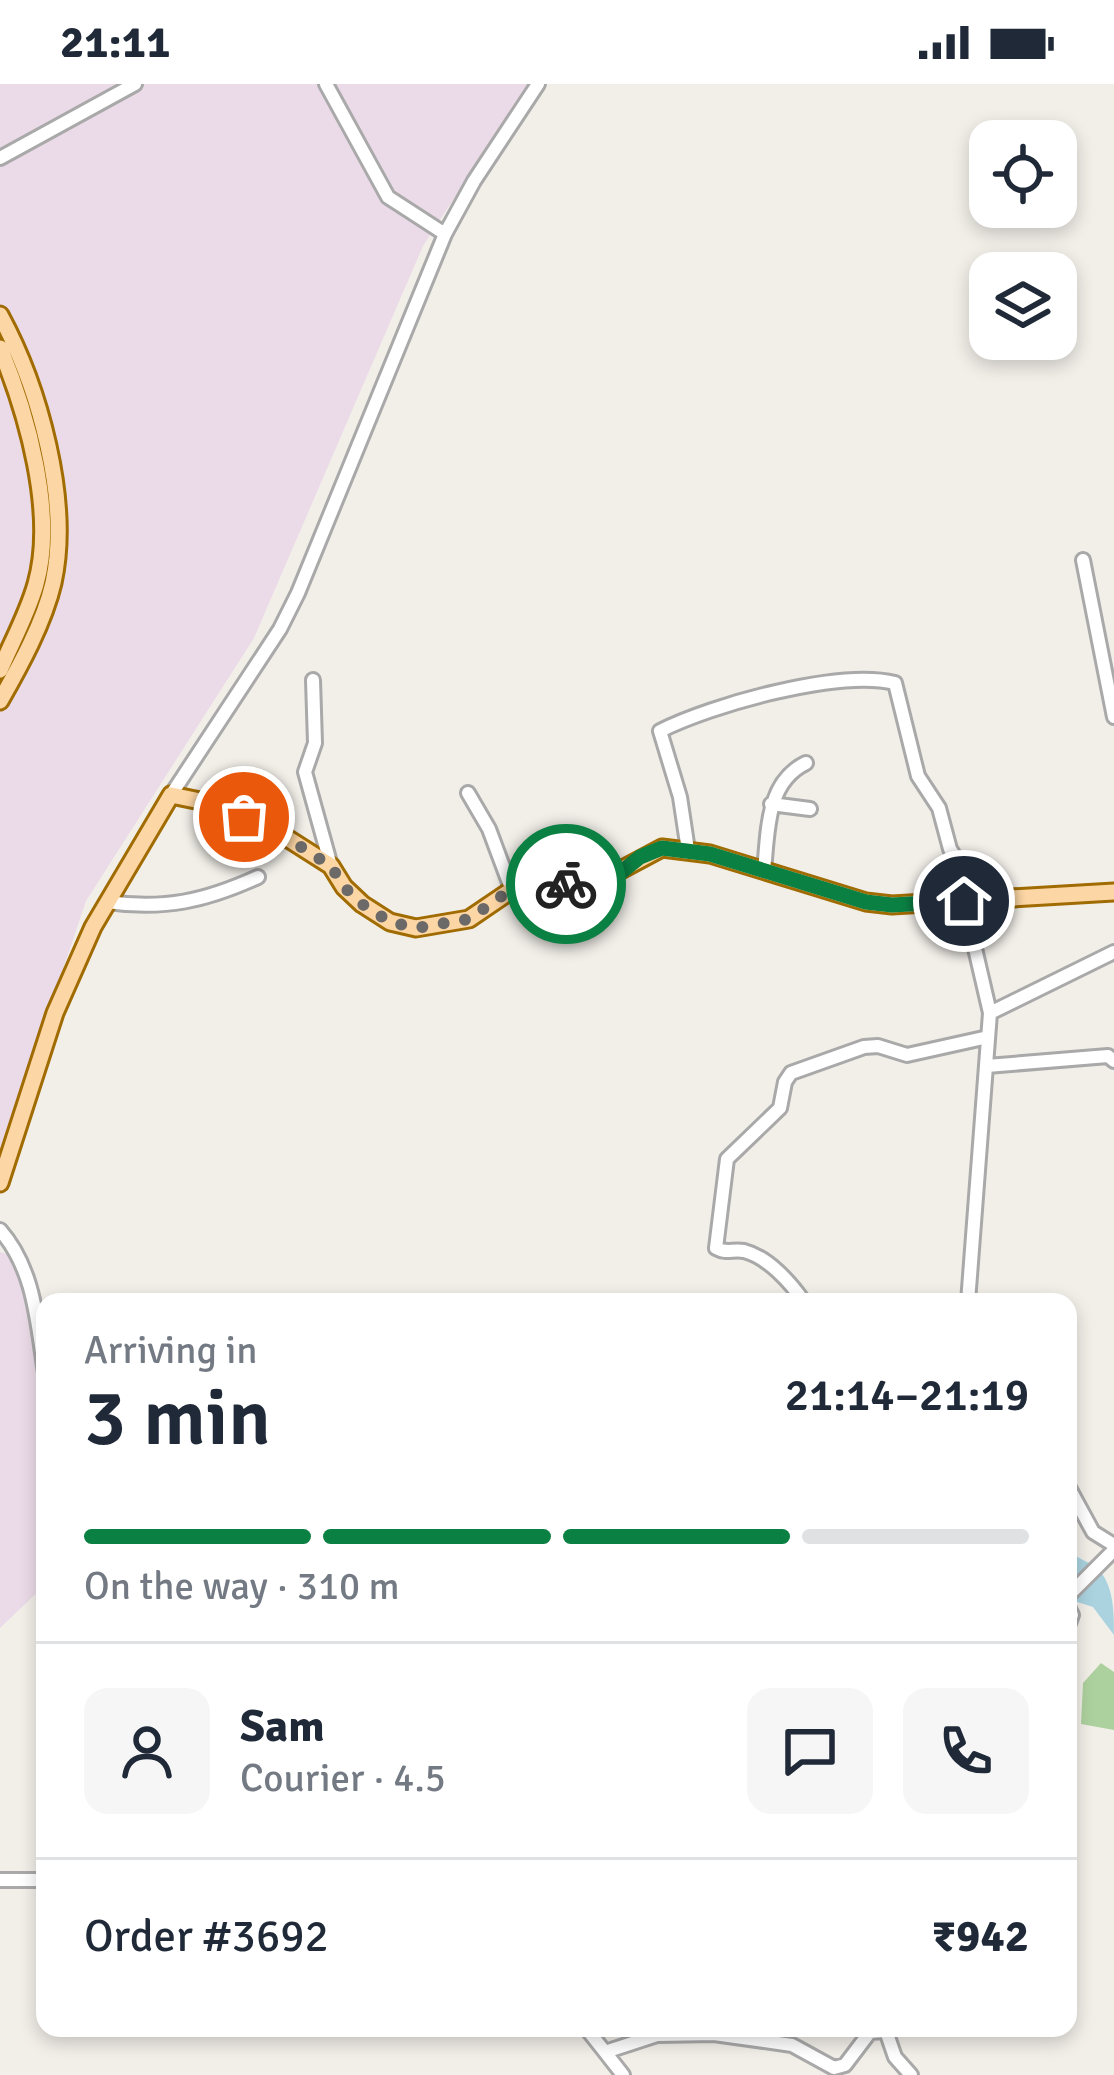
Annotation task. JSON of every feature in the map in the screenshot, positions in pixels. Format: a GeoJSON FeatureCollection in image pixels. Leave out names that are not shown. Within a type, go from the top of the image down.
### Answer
{"type":"FeatureCollection","features":[{"type":"Feature","properties":{"kind":"main road"},"geometry":{"type":"LineString","coordinates":[[0,315],[26,370],[40,415],[54,487],[56,541],[53,584],[45,607],[0,700]]}},
{"type":"Feature","properties":{"kind":"main road"},"geometry":{"type":"LineString","coordinates":[[0,348],[30,440],[39,489],[41,541],[38,580],[0,670]]}},
{"type":"Feature","properties":{"kind":"main road"},"geometry":{"type":"LineString","coordinates":[[0,1183],[55,1013],[107,902],[171,795],[210,803],[276,831],[331,866],[362,904],[390,922],[416,928],[469,919],[511,888],[602,880],[662,848],[688,850],[866,902],[892,905],[1114,892]]}},
{"type":"Feature","properties":{"kind":"street"},"geometry":{"type":"LineString","coordinates":[[0,158],[134,84]]}},
{"type":"Feature","properties":{"kind":"street"},"geometry":{"type":"LineString","coordinates":[[326,84],[388,197],[446,234]]}},
{"type":"Feature","properties":{"kind":"street"},"geometry":{"type":"LineString","coordinates":[[171,795],[280,629],[446,234],[474,181],[538,84]]}},
{"type":"Feature","properties":{"kind":"street"},"geometry":{"type":"LineString","coordinates":[[1083,560],[1114,717]]}},
{"type":"Feature","properties":{"kind":"street"},"geometry":{"type":"LineString","coordinates":[[313,680],[315,743],[305,772],[331,866]]}},
{"type":"Feature","properties":{"kind":"street"},"geometry":{"type":"LineString","coordinates":[[688,850],[680,796],[660,731],[699,712],[720,710],[771,690],[890,681],[898,688],[918,776],[939,808],[950,849],[960,863],[990,1013],[969,1293]]}},
{"type":"Feature","properties":{"kind":"street"},"geometry":{"type":"LineString","coordinates":[[764,871],[771,804],[789,771],[806,763]]}},
{"type":"Feature","properties":{"kind":"street"},"geometry":{"type":"LineString","coordinates":[[468,793],[478,805],[511,888]]}},
{"type":"Feature","properties":{"kind":"street"},"geometry":{"type":"LineString","coordinates":[[771,804],[809,809]]}},
{"type":"Feature","properties":{"kind":"street"},"geometry":{"type":"LineString","coordinates":[[107,902],[175,905],[258,877]]}},
{"type":"Feature","properties":{"kind":"street"},"geometry":{"type":"LineString","coordinates":[[990,1013],[1114,952]]}},
{"type":"Feature","properties":{"kind":"street"},"geometry":{"type":"LineString","coordinates":[[797,1293],[786,1278],[746,1252],[725,1253],[716,1248],[727,1160],[776,1113],[786,1078],[803,1067],[863,1047],[878,1046],[907,1055],[988,1036]]}},
{"type":"Feature","properties":{"kind":"street"},"geometry":{"type":"LineString","coordinates":[[987,1066],[1108,1056],[1114,1061]]}},
{"type":"Feature","properties":{"kind":"street"},"geometry":{"type":"LineString","coordinates":[[0,1230],[18,1251],[36,1312]]}},
{"type":"Feature","properties":{"kind":"street"},"geometry":{"type":"LineString","coordinates":[[1077,1503],[1093,1532],[1114,1548],[1077,1587]]}},
{"type":"Feature","properties":{"kind":"street"},"geometry":{"type":"LineString","coordinates":[[0,1880],[36,1880]]}},
{"type":"Feature","properties":{"kind":"street"},"geometry":{"type":"LineString","coordinates":[[593,2037],[623,2075]]}},
{"type":"Feature","properties":{"kind":"street"},"geometry":{"type":"LineString","coordinates":[[605,2052],[651,2037]]}},
{"type":"Feature","properties":{"kind":"street"},"geometry":{"type":"LineString","coordinates":[[735,2037],[792,2045],[827,2066],[840,2067],[865,2037]]}},
{"type":"Feature","properties":{"kind":"street"},"geometry":{"type":"LineString","coordinates":[[888,2037],[911,2075]]}},
{"type":"Feature","properties":{"kind":"shaded area"},"geometry":{"type":"Polygon","coordinates":[[[0,84],[529,84],[423,246],[254,638],[86,901],[0,1157],[0,84]]]}},
{"type":"Feature","properties":{"kind":"shaded area"},"geometry":{"type":"Polygon","coordinates":[[[0,1252],[17,1257],[36,1342],[36,1594],[0,1628],[0,1252]]]}},
{"type":"Feature","properties":{"kind":"green space"},"geometry":{"type":"Polygon","coordinates":[[[1101,1663],[1114,1672],[1114,1730],[1081,1724],[1083,1683],[1101,1663]]]}},
{"type":"Feature","properties":{"kind":"water"},"geometry":{"type":"Polygon","coordinates":[[[1077,1557],[1096,1567],[1110,1589],[1114,1635],[1093,1607],[1077,1602],[1077,1557]]]}},
{"type":"Feature","properties":{"kind":"way so far"},"geometry":{"type":"LineString","coordinates":[[244,817],[331,866],[362,904],[390,922],[416,928],[469,919],[516,886],[566,884]]}},
{"type":"Feature","properties":{"kind":"route"},"geometry":{"type":"LineString","coordinates":[[566,884],[619,874],[640,857],[662,848],[710,854],[866,902],[964,901]]}}]}
